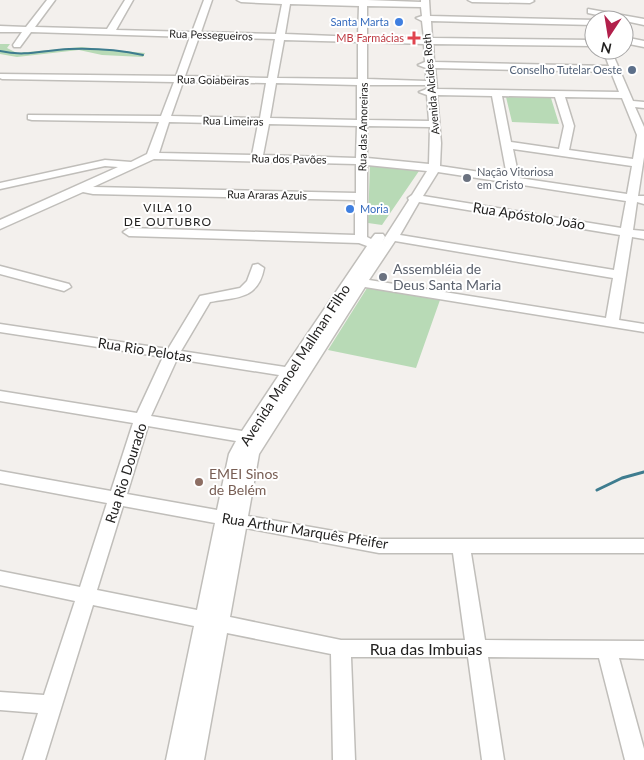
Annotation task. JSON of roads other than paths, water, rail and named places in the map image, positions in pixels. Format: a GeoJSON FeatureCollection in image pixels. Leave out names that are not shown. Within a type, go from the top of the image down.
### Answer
{"type":"FeatureCollection","features":[{"type":"Feature","properties":{"kind":"street"},"geometry":{"type":"LineString","coordinates":[[17,45],[51,0]]}},
{"type":"Feature","properties":{"kind":"street"},"geometry":{"type":"LineString","coordinates":[[110,32],[129,0]]}},
{"type":"Feature","properties":{"kind":"street"},"geometry":{"type":"LineString","coordinates":[[0,225],[152,156],[208,0]]}},
{"type":"Feature","properties":{"kind":"street"},"geometry":{"type":"LineString","coordinates":[[242,0],[422,3]]}},
{"type":"Feature","properties":{"kind":"street"},"geometry":{"type":"LineString","coordinates":[[472,0],[530,1],[535,20]]}},
{"type":"Feature","properties":{"kind":"street"},"geometry":{"type":"LineString","coordinates":[[257,158],[287,1]]}},
{"type":"Feature","properties":{"kind":"street","name":"Rua das Amoreiras"},"geometry":{"type":"LineString","coordinates":[[363,2],[362,197],[376,237]]}},
{"type":"Feature","properties":{"kind":"street","name":"Avenida Alcides Roth"},"geometry":{"type":"LineString","coordinates":[[422,3],[431,124],[430,168]]}},
{"type":"Feature","properties":{"kind":"street"},"geometry":{"type":"LineString","coordinates":[[423,18],[584,21]]}},
{"type":"Feature","properties":{"kind":"street","name":"Rua Pessegueiros"},"geometry":{"type":"LineString","coordinates":[[0,29],[584,43]]}},
{"type":"Feature","properties":{"kind":"street"},"geometry":{"type":"LineString","coordinates":[[611,60],[643,135],[637,163],[638,199],[626,232],[612,323]]}},
{"type":"Feature","properties":{"kind":"street"},"geometry":{"type":"LineString","coordinates":[[426,64],[614,68]]}},
{"type":"Feature","properties":{"kind":"street","name":"Rua Goiabeiras"},"geometry":{"type":"LineString","coordinates":[[2,76],[363,82],[427,89],[559,94],[627,99],[644,105]]}},
{"type":"Feature","properties":{"kind":"street"},"geometry":{"type":"LineString","coordinates":[[496,93],[514,180]]}},
{"type":"Feature","properties":{"kind":"street"},"geometry":{"type":"LineString","coordinates":[[559,94],[569,126],[563,153]]}},
{"type":"Feature","properties":{"kind":"street","name":"Rua Limeiras"},"geometry":{"type":"LineString","coordinates":[[32,117],[431,124]]}},
{"type":"Feature","properties":{"kind":"street"},"geometry":{"type":"LineString","coordinates":[[507,145],[637,163]]}},
{"type":"Feature","properties":{"kind":"street","name":"Rua dos Pavões"},"geometry":{"type":"LineString","coordinates":[[152,156],[362,161],[430,168],[638,199]]}},
{"type":"Feature","properties":{"kind":"street"},"geometry":{"type":"LineString","coordinates":[[0,186],[106,163],[134,165]]}},
{"type":"Feature","properties":{"kind":"street","name":"Avenida Manoel Mallman Filho"},"geometry":{"type":"LineString","coordinates":[[231,519],[251,454],[324,338],[362,283],[376,237],[414,198],[430,168]]}},
{"type":"Feature","properties":{"kind":"street","name":"Avenida Manoel Mallman Filho"},"geometry":{"type":"LineString","coordinates":[[193,760],[212,621],[231,519],[237,454],[246,437],[376,237],[430,168]]}},
{"type":"Feature","properties":{"kind":"street","name":"Rua Araras Azuis"},"geometry":{"type":"LineString","coordinates":[[83,188],[93,191],[362,197]]}},
{"type":"Feature","properties":{"kind":"street","name":"Rua Apóstolo João"},"geometry":{"type":"LineString","coordinates":[[414,198],[644,234]]}},
{"type":"Feature","properties":{"kind":"street"},"geometry":{"type":"LineString","coordinates":[[129,232],[376,237],[619,275]]}},
{"type":"Feature","properties":{"kind":"street","name":"Rua Rio Dourado"},"geometry":{"type":"LineString","coordinates":[[34,760],[142,419],[172,354],[197,309],[205,299],[214,296],[236,294],[247,290],[253,285],[258,268]]}},
{"type":"Feature","properties":{"kind":"street"},"geometry":{"type":"LineString","coordinates":[[0,270],[64,287]]}},
{"type":"Feature","properties":{"kind":"street"},"geometry":{"type":"LineString","coordinates":[[362,283],[644,328]]}},
{"type":"Feature","properties":{"kind":"street","name":"Rua Rio Pelotas"},"geometry":{"type":"LineString","coordinates":[[0,328],[289,372]]}},
{"type":"Feature","properties":{"kind":"street"},"geometry":{"type":"LineString","coordinates":[[0,396],[246,437]]}},
{"type":"Feature","properties":{"kind":"street","name":"Rua Arthur Marquês Pfeifer"},"geometry":{"type":"LineString","coordinates":[[0,477],[380,546],[644,546]]}},
{"type":"Feature","properties":{"kind":"street"},"geometry":{"type":"LineString","coordinates":[[461,546],[493,760]]}},
{"type":"Feature","properties":{"kind":"street","name":"Rua das Imbuias"},"geometry":{"type":"LineString","coordinates":[[0,578],[341,648],[644,650]]}},
{"type":"Feature","properties":{"kind":"street","name":"Avenida Manoel Mallman Filho"},"geometry":{"type":"LineString","coordinates":[[177,760],[212,621]]}},
{"type":"Feature","properties":{"kind":"street"},"geometry":{"type":"LineString","coordinates":[[341,648],[344,760]]}},
{"type":"Feature","properties":{"kind":"street"},"geometry":{"type":"LineString","coordinates":[[607,650],[636,760]]}},
{"type":"Feature","properties":{"kind":"street"},"geometry":{"type":"LineString","coordinates":[[0,701],[52,705]]}},
{"type":"Feature","properties":{"kind":"waterway"},"geometry":{"type":"LineString","coordinates":[[0,51],[27,53],[87,49],[143,55]]}},
{"type":"Feature","properties":{"kind":"waterway"},"geometry":{"type":"LineString","coordinates":[[597,490],[622,478],[644,472]]}},
{"type":"Feature","properties":{"kind":"place","name":"Santa Marta"},"geometry":{"type":"Point","coordinates":[399,22]}},
{"type":"Feature","properties":{"kind":"place","name":"MB Farmácias"},"geometry":{"type":"Point","coordinates":[414,38]}},
{"type":"Feature","properties":{"kind":"place","name":"Conselho Tutelar Oeste"},"geometry":{"type":"Point","coordinates":[632,70]}},
{"type":"Feature","properties":{"kind":"place","name":"Nação Vitoriosa em Cristo"},"geometry":{"type":"Point","coordinates":[467,178]}},
{"type":"Feature","properties":{"kind":"place","name":"Moria"},"geometry":{"type":"Point","coordinates":[350,209]}},
{"type":"Feature","properties":{"kind":"place","name":"Assembléia de Deus Santa Maria"},"geometry":{"type":"Point","coordinates":[383,277]}},
{"type":"Feature","properties":{"kind":"place","name":"EMEI Sinos de Belém"},"geometry":{"type":"Point","coordinates":[199,482]}},
{"type":"Feature","properties":{"kind":"district","name":"VILA 10 DE OUTUBRO"},"geometry":{"type":"Point","coordinates":[168,215]}}]}
